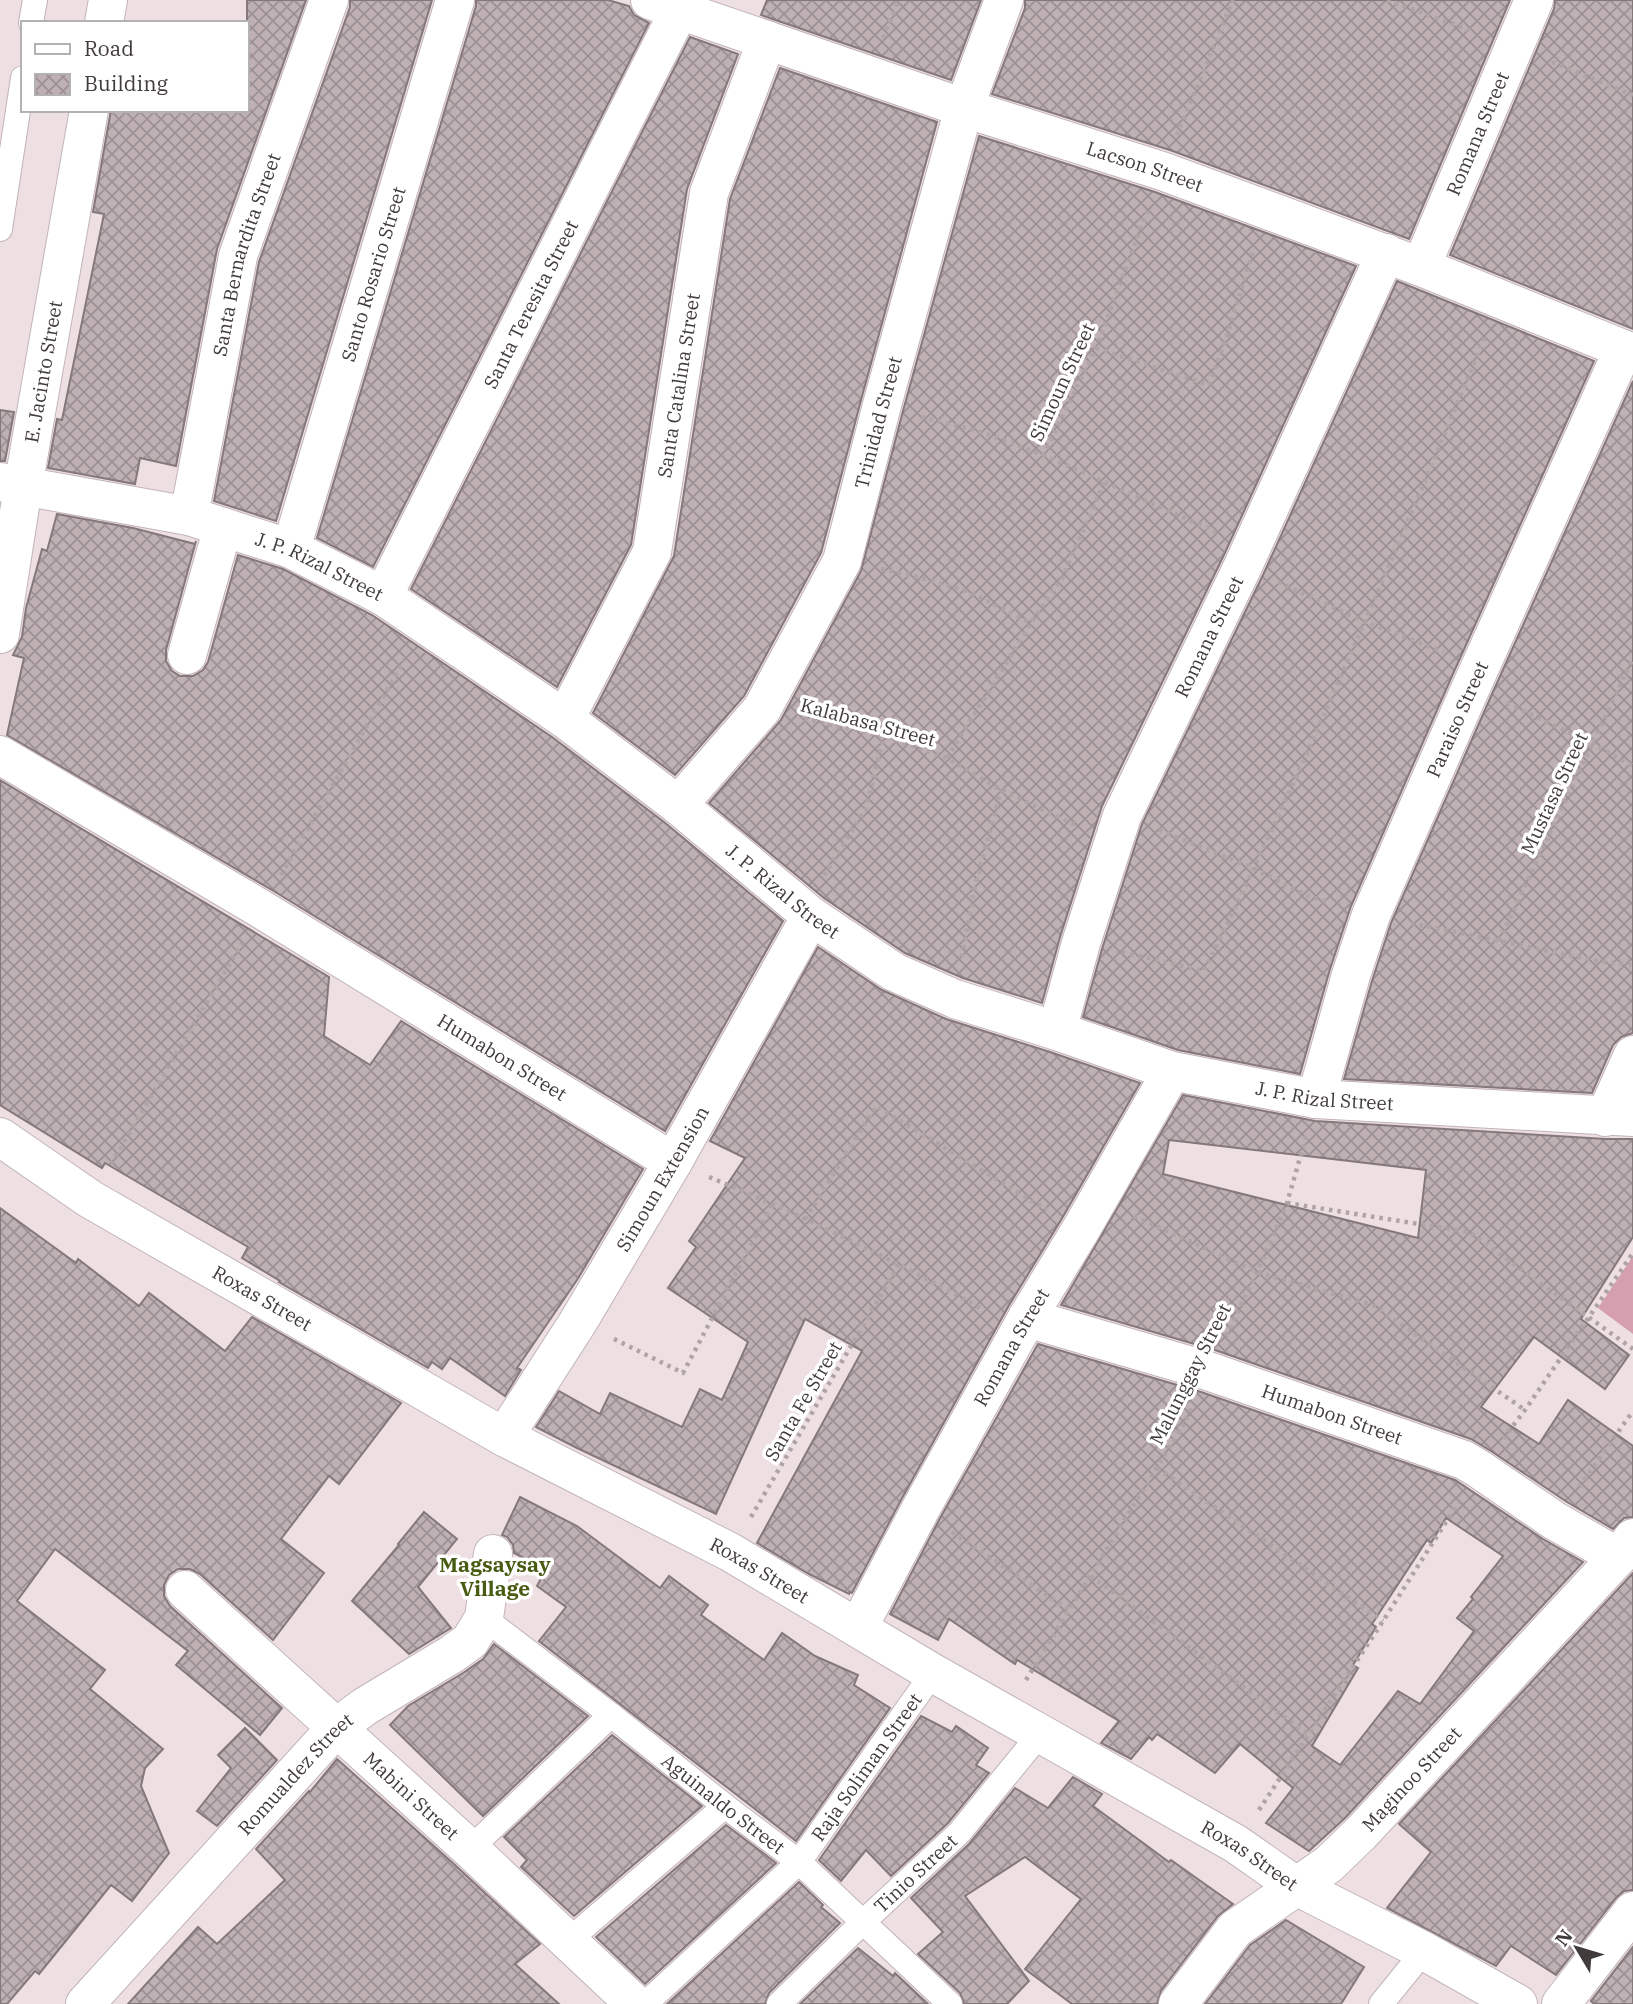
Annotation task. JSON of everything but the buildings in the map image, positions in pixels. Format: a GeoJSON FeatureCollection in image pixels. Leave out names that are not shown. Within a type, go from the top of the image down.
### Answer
{"type":"FeatureCollection","features":[{"type":"Feature","properties":{"kind":"street"},"geometry":{"type":"LineString","coordinates":[[104,21],[108,0]]}},
{"type":"Feature","properties":{"kind":"street","name":"Santa Bernardita Street"},"geometry":{"type":"LineString","coordinates":[[187,655],[238,256],[329,0]]}},
{"type":"Feature","properties":{"kind":"street","name":"Santo Rosario Street"},"geometry":{"type":"LineString","coordinates":[[291,550],[455,0]]}},
{"type":"Feature","properties":{"kind":"street","name":"Trinidad Street"},"geometry":{"type":"LineString","coordinates":[[678,806],[762,709],[842,561],[964,108],[1004,0]]}},
{"type":"Feature","properties":{"kind":"street","name":"Romana Street"},"geometry":{"type":"LineString","coordinates":[[1421,267],[1534,0]]}},
{"type":"Feature","properties":{"kind":"street","name":"Lacson Street"},"geometry":{"type":"LineString","coordinates":[[664,6],[755,24],[964,108],[1162,171],[1386,253],[1628,351]]}},
{"type":"Feature","properties":{"kind":"street","name":"Santa Teresita Street"},"geometry":{"type":"LineString","coordinates":[[383,596],[664,6]]}},
{"type":"Feature","properties":{"kind":"street","name":"Santa Catalina Street"},"geometry":{"type":"LineString","coordinates":[[565,719],[652,552],[709,193],[755,24]]}},
{"type":"Feature","properties":{"kind":"street","name":"E. Jacinto Street"},"geometry":{"type":"LineString","coordinates":[[0,634],[12,485],[89,112]]}},
{"type":"Feature","properties":{"kind":"street","name":"Romana Street"},"geometry":{"type":"LineString","coordinates":[[1057,1031],[1081,943],[1118,829],[1247,557],[1386,253]]}},
{"type":"Feature","properties":{"kind":"street","name":"Paraiso Street"},"geometry":{"type":"LineString","coordinates":[[1316,1099],[1371,915],[1476,676],[1628,351]]}},
{"type":"Feature","properties":{"kind":"street","name":"J. P. Rizal Street"},"geometry":{"type":"LineString","coordinates":[[12,485],[206,522],[291,550],[383,596],[565,719],[678,806],[807,913],[894,972],[955,999],[1172,1071],[1316,1099],[1619,1117]]}},
{"type":"Feature","properties":{"kind":"street","name":"Humabon Street"},"geometry":{"type":"LineString","coordinates":[[0,755],[261,909],[673,1162]]}},
{"type":"Feature","properties":{"kind":"street","name":"Simoun Extension"},"geometry":{"type":"LineString","coordinates":[[504,1437],[578,1322],[673,1162],[807,913]]}},
{"type":"Feature","properties":{"kind":"street"},"geometry":{"type":"LineString","coordinates":[[1619,1117],[1633,1055]]}},
{"type":"Feature","properties":{"kind":"street","name":"Romana Street"},"geometry":{"type":"LineString","coordinates":[[858,1628],[920,1510],[1024,1324],[1172,1071]]}},
{"type":"Feature","properties":{"kind":"street","name":"Roxas Street"},"geometry":{"type":"LineString","coordinates":[[0,1137],[90,1199],[504,1437],[730,1552],[933,1673],[1236,1844],[1296,1886],[1424,1951],[1518,2004]]}},
{"type":"Feature","properties":{"kind":"street","name":"Humabon Street"},"geometry":{"type":"LineString","coordinates":[[1024,1324],[1208,1371],[1464,1460],[1555,1521],[1625,1547]]}},
{"type":"Feature","properties":{"kind":"street","name":"Maginoo Street"},"geometry":{"type":"LineString","coordinates":[[1178,2004],[1234,1929],[1329,1864],[1361,1833],[1625,1547]]}},
{"type":"Feature","properties":{"kind":"street","name":"Romualdez Street"},"geometry":{"type":"LineString","coordinates":[[85,2004],[336,1728],[364,1707],[470,1641],[484,1618],[493,1554]]}},
{"type":"Feature","properties":{"kind":"street","name":"Mabini Street"},"geometry":{"type":"LineString","coordinates":[[185,1590],[470,1849],[635,2004]]}},
{"type":"Feature","properties":{"kind":"street"},"geometry":{"type":"LineString","coordinates":[[1561,2004],[1633,1911]]}},
{"type":"Feature","properties":{"kind":"lane"},"geometry":{"type":"LineString","coordinates":[[31,21],[34,0]]}},
{"type":"Feature","properties":{"kind":"lane"},"geometry":{"type":"LineString","coordinates":[[0,229],[21,91]]}},
{"type":"Feature","properties":{"kind":"lane","name":"Aguinaldo Street"},"geometry":{"type":"LineString","coordinates":[[484,1618],[799,1862],[950,2004]]}},
{"type":"Feature","properties":{"kind":"lane","name":"Raja Soliman Street"},"geometry":{"type":"LineString","coordinates":[[645,2004],[799,1862],[933,1673]]}},
{"type":"Feature","properties":{"kind":"lane"},"geometry":{"type":"LineString","coordinates":[[470,1849],[611,1715]]}},
{"type":"Feature","properties":{"kind":"lane","name":"Tinio Street"},"geometry":{"type":"LineString","coordinates":[[779,2004],[959,1833],[1040,1734]]}},
{"type":"Feature","properties":{"kind":"lane"},"geometry":{"type":"LineString","coordinates":[[568,1941],[725,1806]]}},
{"type":"Feature","properties":{"kind":"lane"},"geometry":{"type":"LineString","coordinates":[[1381,2004],[1424,1951]]}},
{"type":"Feature","properties":{"kind":"path","name":"Simoun Street"},"geometry":{"type":"LineString","coordinates":[[1233,0],[1162,171],[1096,348],[1043,456],[1105,481],[1174,514],[1366,622],[1476,676],[1633,766]]}},
{"type":"Feature","properties":{"kind":"path"},"geometry":{"type":"LineString","coordinates":[[1387,0],[1515,47],[1633,95]]}},
{"type":"Feature","properties":{"kind":"path"},"geometry":{"type":"LineString","coordinates":[[1096,348],[1209,385],[1266,210]]}},
{"type":"Feature","properties":{"kind":"path"},"geometry":{"type":"LineString","coordinates":[[1081,943],[1204,971],[1255,869],[1366,622],[1500,300]]}},
{"type":"Feature","properties":{"kind":"path"},"geometry":{"type":"LineString","coordinates":[[882,405],[986,434],[1043,456]]}},
{"type":"Feature","properties":{"kind":"path"},"geometry":{"type":"LineString","coordinates":[[947,758],[1062,578],[1105,481]]}},
{"type":"Feature","properties":{"kind":"path"},"geometry":{"type":"LineString","coordinates":[[842,561],[914,576],[970,592],[1031,623]]}},
{"type":"Feature","properties":{"kind":"path","name":"Mustasa Street"},"geometry":{"type":"LineString","coordinates":[[1499,941],[1633,657]]}},
{"type":"Feature","properties":{"kind":"path","name":"Kalabasa Street"},"geometry":{"type":"LineString","coordinates":[[762,709],[884,737],[947,758],[1000,790],[1118,829],[1255,869],[1308,896]]}},
{"type":"Feature","properties":{"kind":"path"},"geometry":{"type":"LineString","coordinates":[[807,913],[866,808],[884,737]]}},
{"type":"Feature","properties":{"kind":"path"},"geometry":{"type":"LineString","coordinates":[[955,999],[975,886],[1000,790]]}},
{"type":"Feature","properties":{"kind":"path"},"geometry":{"type":"LineString","coordinates":[[1371,915],[1598,961],[1633,965]]}},
{"type":"Feature","properties":{"kind":"path","name":"Malunggay Street"},"geometry":{"type":"LineString","coordinates":[[1005,1714],[1185,1422],[1287,1203],[1316,1099]]}},
{"type":"Feature","properties":{"kind":"path"},"geometry":{"type":"LineString","coordinates":[[805,1219],[876,1106],[1089,1215],[1257,1272],[1373,1305],[1525,1410]]}},
{"type":"Feature","properties":{"kind":"path"},"geometry":{"type":"LineString","coordinates":[[673,1162],[773,1203],[1024,1324]]}},
{"type":"Feature","properties":{"kind":"path"},"geometry":{"type":"LineString","coordinates":[[578,1322],[683,1373],[773,1203]]}},
{"type":"Feature","properties":{"kind":"path"},"geometry":{"type":"LineString","coordinates":[[1287,1203],[1469,1232],[1633,1349]]}},
{"type":"Feature","properties":{"kind":"path"},"geometry":{"type":"LineString","coordinates":[[1236,1844],[1383,1621],[1479,1468],[1525,1410],[1633,1253]]}},
{"type":"Feature","properties":{"kind":"path","name":"Santa Fe Street"},"geometry":{"type":"LineString","coordinates":[[730,1552],[900,1264]]}},
{"type":"Feature","properties":{"kind":"path"},"geometry":{"type":"LineString","coordinates":[[1555,1521],[1633,1411]]}},
{"type":"Feature","properties":{"kind":"path"},"geometry":{"type":"LineString","coordinates":[[1157,1468],[1383,1621]]}},
{"type":"Feature","properties":{"kind":"path"},"geometry":{"type":"LineString","coordinates":[[920,1510],[1069,1610]]}},
{"type":"Feature","properties":{"kind":"path"},"geometry":{"type":"LineString","coordinates":[[1091,1576],[1309,1735]]}},
{"type":"Feature","properties":{"kind":"shaded area"},"geometry":{"type":"Polygon","coordinates":[[[1633,1256],[1633,1334],[1598,1308],[1633,1256]]]}},
{"type":"Feature","properties":{"kind":"district","name":"Magsaysay Village"},"geometry":{"type":"Point","coordinates":[495,1577]}}]}
